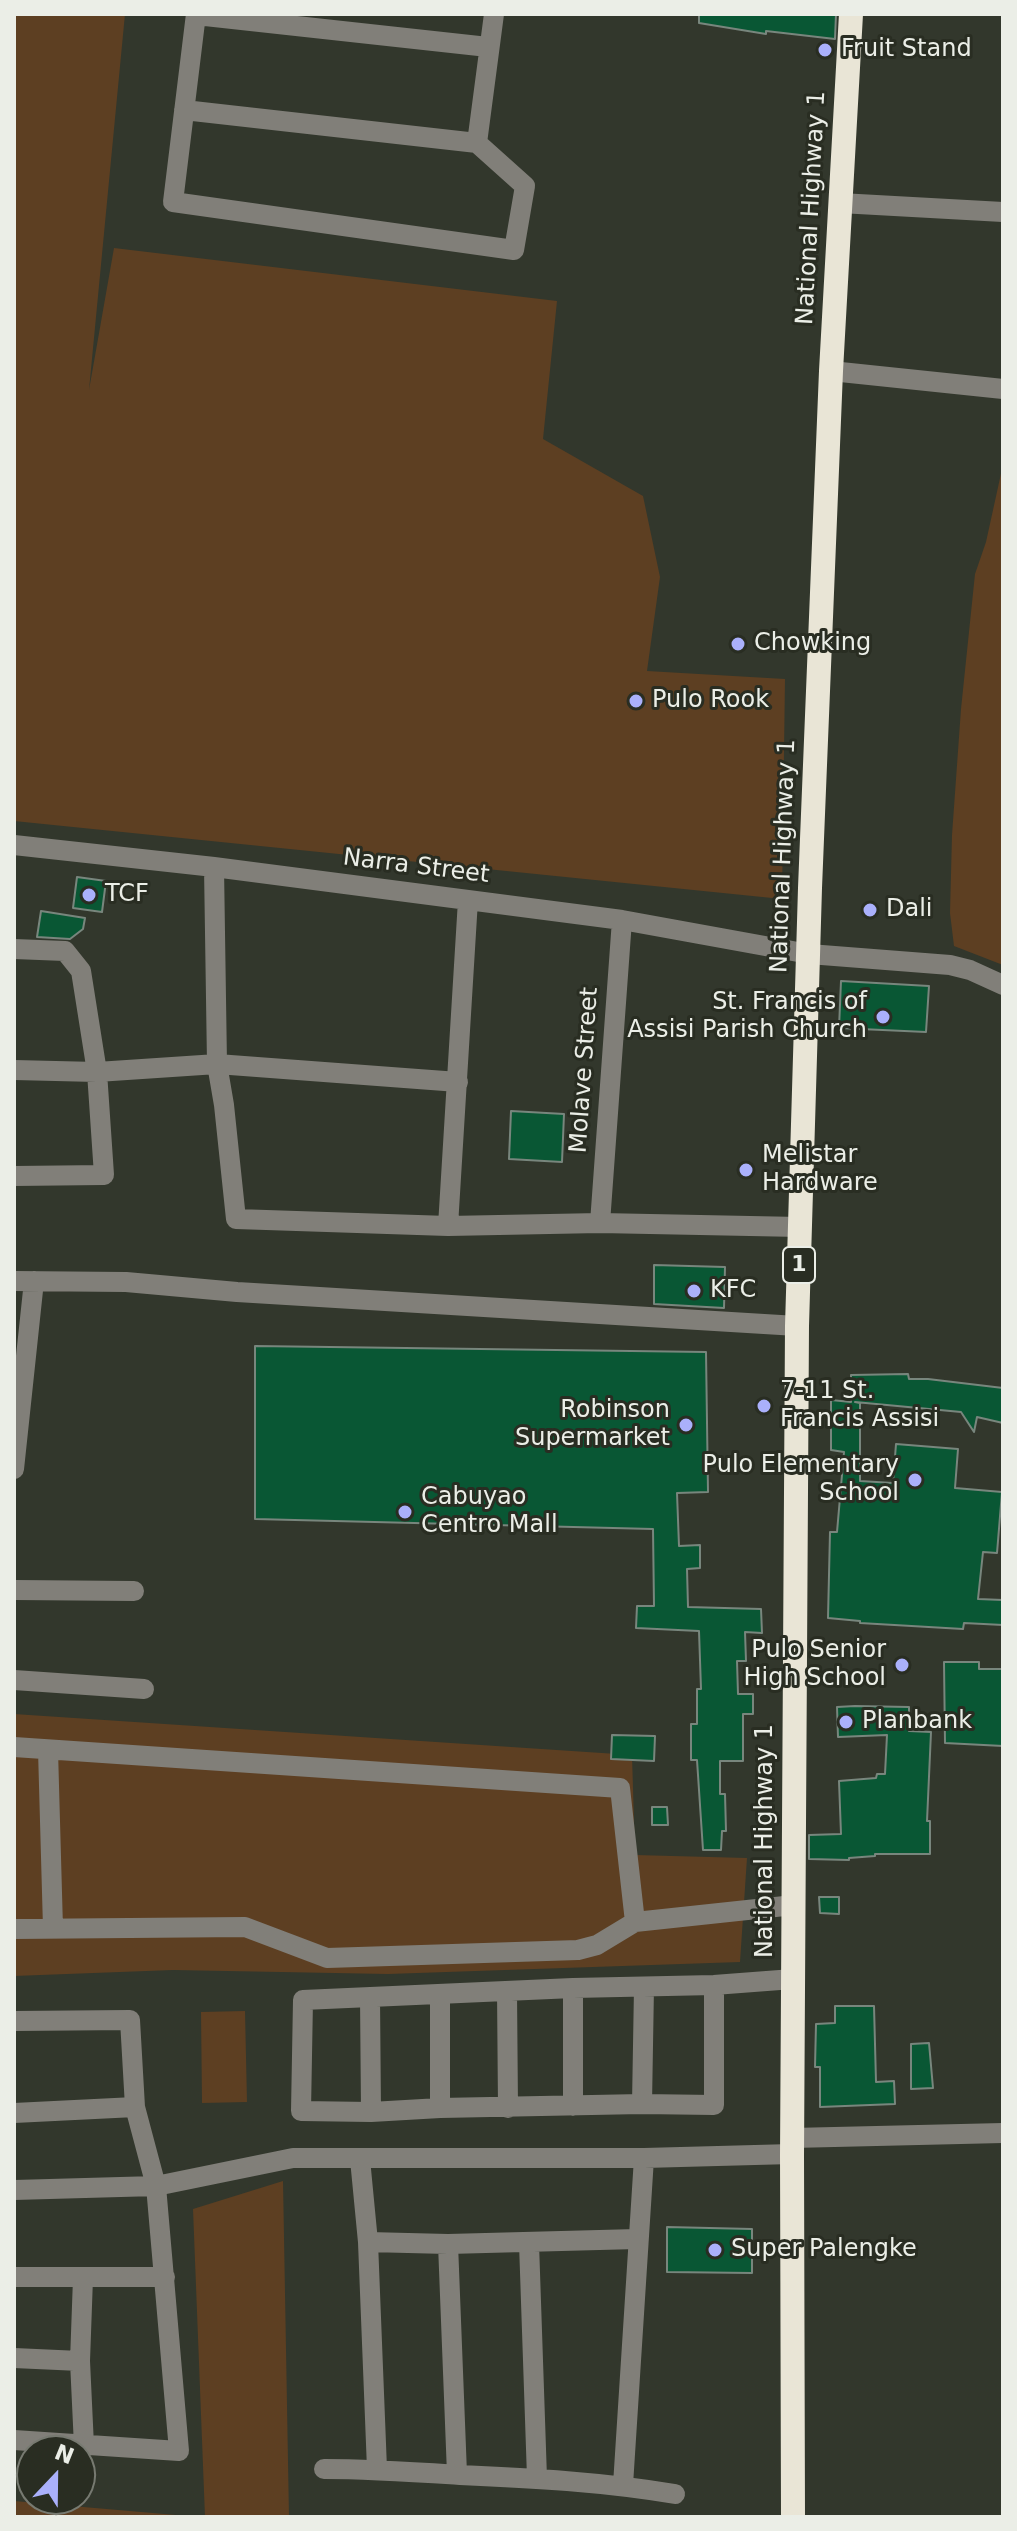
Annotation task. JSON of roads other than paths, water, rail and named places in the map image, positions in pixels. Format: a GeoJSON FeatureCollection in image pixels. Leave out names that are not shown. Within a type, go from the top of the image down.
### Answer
{"type":"FeatureCollection","features":[{"type":"Feature","properties":{"kind":"highway","name":"National Highway 1"},"geometry":{"type":"LineString","coordinates":[[793,2517],[797,1326],[831,371],[851,14]]}},
{"type":"Feature","properties":{"kind":"street"},"geometry":{"type":"LineString","coordinates":[[184,110],[477,143],[525,186],[514,250],[173,202],[184,110],[196,14],[488,47]]}},
{"type":"Feature","properties":{"kind":"street"},"geometry":{"type":"LineString","coordinates":[[477,143],[494,14]]}},
{"type":"Feature","properties":{"kind":"street"},"geometry":{"type":"LineString","coordinates":[[840,203],[1003,212]]}},
{"type":"Feature","properties":{"kind":"street"},"geometry":{"type":"LineString","coordinates":[[831,371],[1003,389]]}},
{"type":"Feature","properties":{"kind":"street","name":"Narra Street"},"geometry":{"type":"LineString","coordinates":[[14,845],[214,867],[622,920],[809,954],[950,965],[1003,985]]}},
{"type":"Feature","properties":{"kind":"street"},"geometry":{"type":"LineString","coordinates":[[214,867],[217,1064],[236,1219],[448,1226],[600,1223],[800,1227]]}},
{"type":"Feature","properties":{"kind":"street"},"geometry":{"type":"LineString","coordinates":[[448,1226],[468,900]]}},
{"type":"Feature","properties":{"kind":"street","name":"Molave Street"},"geometry":{"type":"LineString","coordinates":[[600,1223],[622,920]]}},
{"type":"Feature","properties":{"kind":"street"},"geometry":{"type":"LineString","coordinates":[[14,949],[65,951],[81,971],[97,1072],[104,1175],[14,1176]]}},
{"type":"Feature","properties":{"kind":"street"},"geometry":{"type":"LineString","coordinates":[[14,1070],[97,1072],[217,1064],[458,1082]]}},
{"type":"Feature","properties":{"kind":"street"},"geometry":{"type":"LineString","coordinates":[[14,1469],[24,1281],[126,1282],[237,1292],[797,1326]]}},
{"type":"Feature","properties":{"kind":"street"},"geometry":{"type":"LineString","coordinates":[[14,1590],[134,1591]]}},
{"type":"Feature","properties":{"kind":"street"},"geometry":{"type":"LineString","coordinates":[[14,1680],[144,1689]]}},
{"type":"Feature","properties":{"kind":"street"},"geometry":{"type":"LineString","coordinates":[[14,1747],[620,1788],[635,1922]]}},
{"type":"Feature","properties":{"kind":"street"},"geometry":{"type":"LineString","coordinates":[[48,1750],[53,1928]]}},
{"type":"Feature","properties":{"kind":"street"},"geometry":{"type":"LineString","coordinates":[[14,1929],[245,1927],[327,1958],[578,1950],[597,1945],[635,1922],[794,1905]]}},
{"type":"Feature","properties":{"kind":"street"},"geometry":{"type":"LineString","coordinates":[[714,1985],[714,2105],[301,2111],[303,2000],[714,1985],[793,1979]]}},
{"type":"Feature","properties":{"kind":"street"},"geometry":{"type":"LineString","coordinates":[[642,2104],[644,1987]]}},
{"type":"Feature","properties":{"kind":"street"},"geometry":{"type":"LineString","coordinates":[[573,1988],[573,2106]]}},
{"type":"Feature","properties":{"kind":"street"},"geometry":{"type":"LineString","coordinates":[[507,1991],[508,2108]]}},
{"type":"Feature","properties":{"kind":"street"},"geometry":{"type":"LineString","coordinates":[[440,1994],[440,2108]]}},
{"type":"Feature","properties":{"kind":"street"},"geometry":{"type":"LineString","coordinates":[[370,1997],[371,2112]]}},
{"type":"Feature","properties":{"kind":"street"},"geometry":{"type":"LineString","coordinates":[[14,2021],[130,2020],[135,2107],[156,2186],[179,2451],[96,2447]]}},
{"type":"Feature","properties":{"kind":"street"},"geometry":{"type":"LineString","coordinates":[[14,2113],[135,2107]]}},
{"type":"Feature","properties":{"kind":"street"},"geometry":{"type":"LineString","coordinates":[[14,2190],[156,2186],[293,2158],[644,2158],[1003,2133]]}},
{"type":"Feature","properties":{"kind":"street"},"geometry":{"type":"LineString","coordinates":[[623,2485],[644,2158]]}},
{"type":"Feature","properties":{"kind":"street"},"geometry":{"type":"LineString","coordinates":[[360,2159],[368,2242],[377,2469]]}},
{"type":"Feature","properties":{"kind":"street"},"geometry":{"type":"LineString","coordinates":[[368,2242],[448,2244],[637,2239]]}},
{"type":"Feature","properties":{"kind":"street"},"geometry":{"type":"LineString","coordinates":[[529,2243],[537,2478]]}},
{"type":"Feature","properties":{"kind":"street"},"geometry":{"type":"LineString","coordinates":[[448,2244],[457,2474]]}},
{"type":"Feature","properties":{"kind":"street"},"geometry":{"type":"LineString","coordinates":[[14,2277],[165,2277]]}},
{"type":"Feature","properties":{"kind":"street"},"geometry":{"type":"LineString","coordinates":[[83,2278],[80,2361],[83,2435]]}},
{"type":"Feature","properties":{"kind":"street"},"geometry":{"type":"LineString","coordinates":[[14,2358],[80,2361]]}},
{"type":"Feature","properties":{"kind":"street"},"geometry":{"type":"LineString","coordinates":[[324,2469],[537,2478],[623,2485],[675,2494]]}},
{"type":"Feature","properties":{"kind":"place","name":"Fruit Stand"},"geometry":{"type":"Point","coordinates":[825,50]}},
{"type":"Feature","properties":{"kind":"place","name":"Chowking"},"geometry":{"type":"Point","coordinates":[738,644]}},
{"type":"Feature","properties":{"kind":"place","name":"Pulo Rook"},"geometry":{"type":"Point","coordinates":[636,701]}},
{"type":"Feature","properties":{"kind":"place","name":"TCF"},"geometry":{"type":"Point","coordinates":[89,895]}},
{"type":"Feature","properties":{"kind":"place","name":"Dali"},"geometry":{"type":"Point","coordinates":[870,910]}},
{"type":"Feature","properties":{"kind":"place","name":"St. Francis of Assisi Parish Church"},"geometry":{"type":"Point","coordinates":[883,1017]}},
{"type":"Feature","properties":{"kind":"place","name":"Melistar Hardware"},"geometry":{"type":"Point","coordinates":[746,1170]}},
{"type":"Feature","properties":{"kind":"place","name":"KFC"},"geometry":{"type":"Point","coordinates":[694,1291]}},
{"type":"Feature","properties":{"kind":"place","name":"7-11 St. Francis Assisi"},"geometry":{"type":"Point","coordinates":[764,1406]}},
{"type":"Feature","properties":{"kind":"place","name":"Robinson Supermarket"},"geometry":{"type":"Point","coordinates":[686,1425]}},
{"type":"Feature","properties":{"kind":"place","name":"Pulo Elementary School"},"geometry":{"type":"Point","coordinates":[915,1480]}},
{"type":"Feature","properties":{"kind":"place","name":"Cabuyao Centro Mall"},"geometry":{"type":"Point","coordinates":[405,1512]}},
{"type":"Feature","properties":{"kind":"place","name":"Pulo Senior High School"},"geometry":{"type":"Point","coordinates":[902,1665]}},
{"type":"Feature","properties":{"kind":"place","name":"Planbank"},"geometry":{"type":"Point","coordinates":[846,1722]}},
{"type":"Feature","properties":{"kind":"place","name":"Super Palengke"},"geometry":{"type":"Point","coordinates":[715,2250]}}]}
